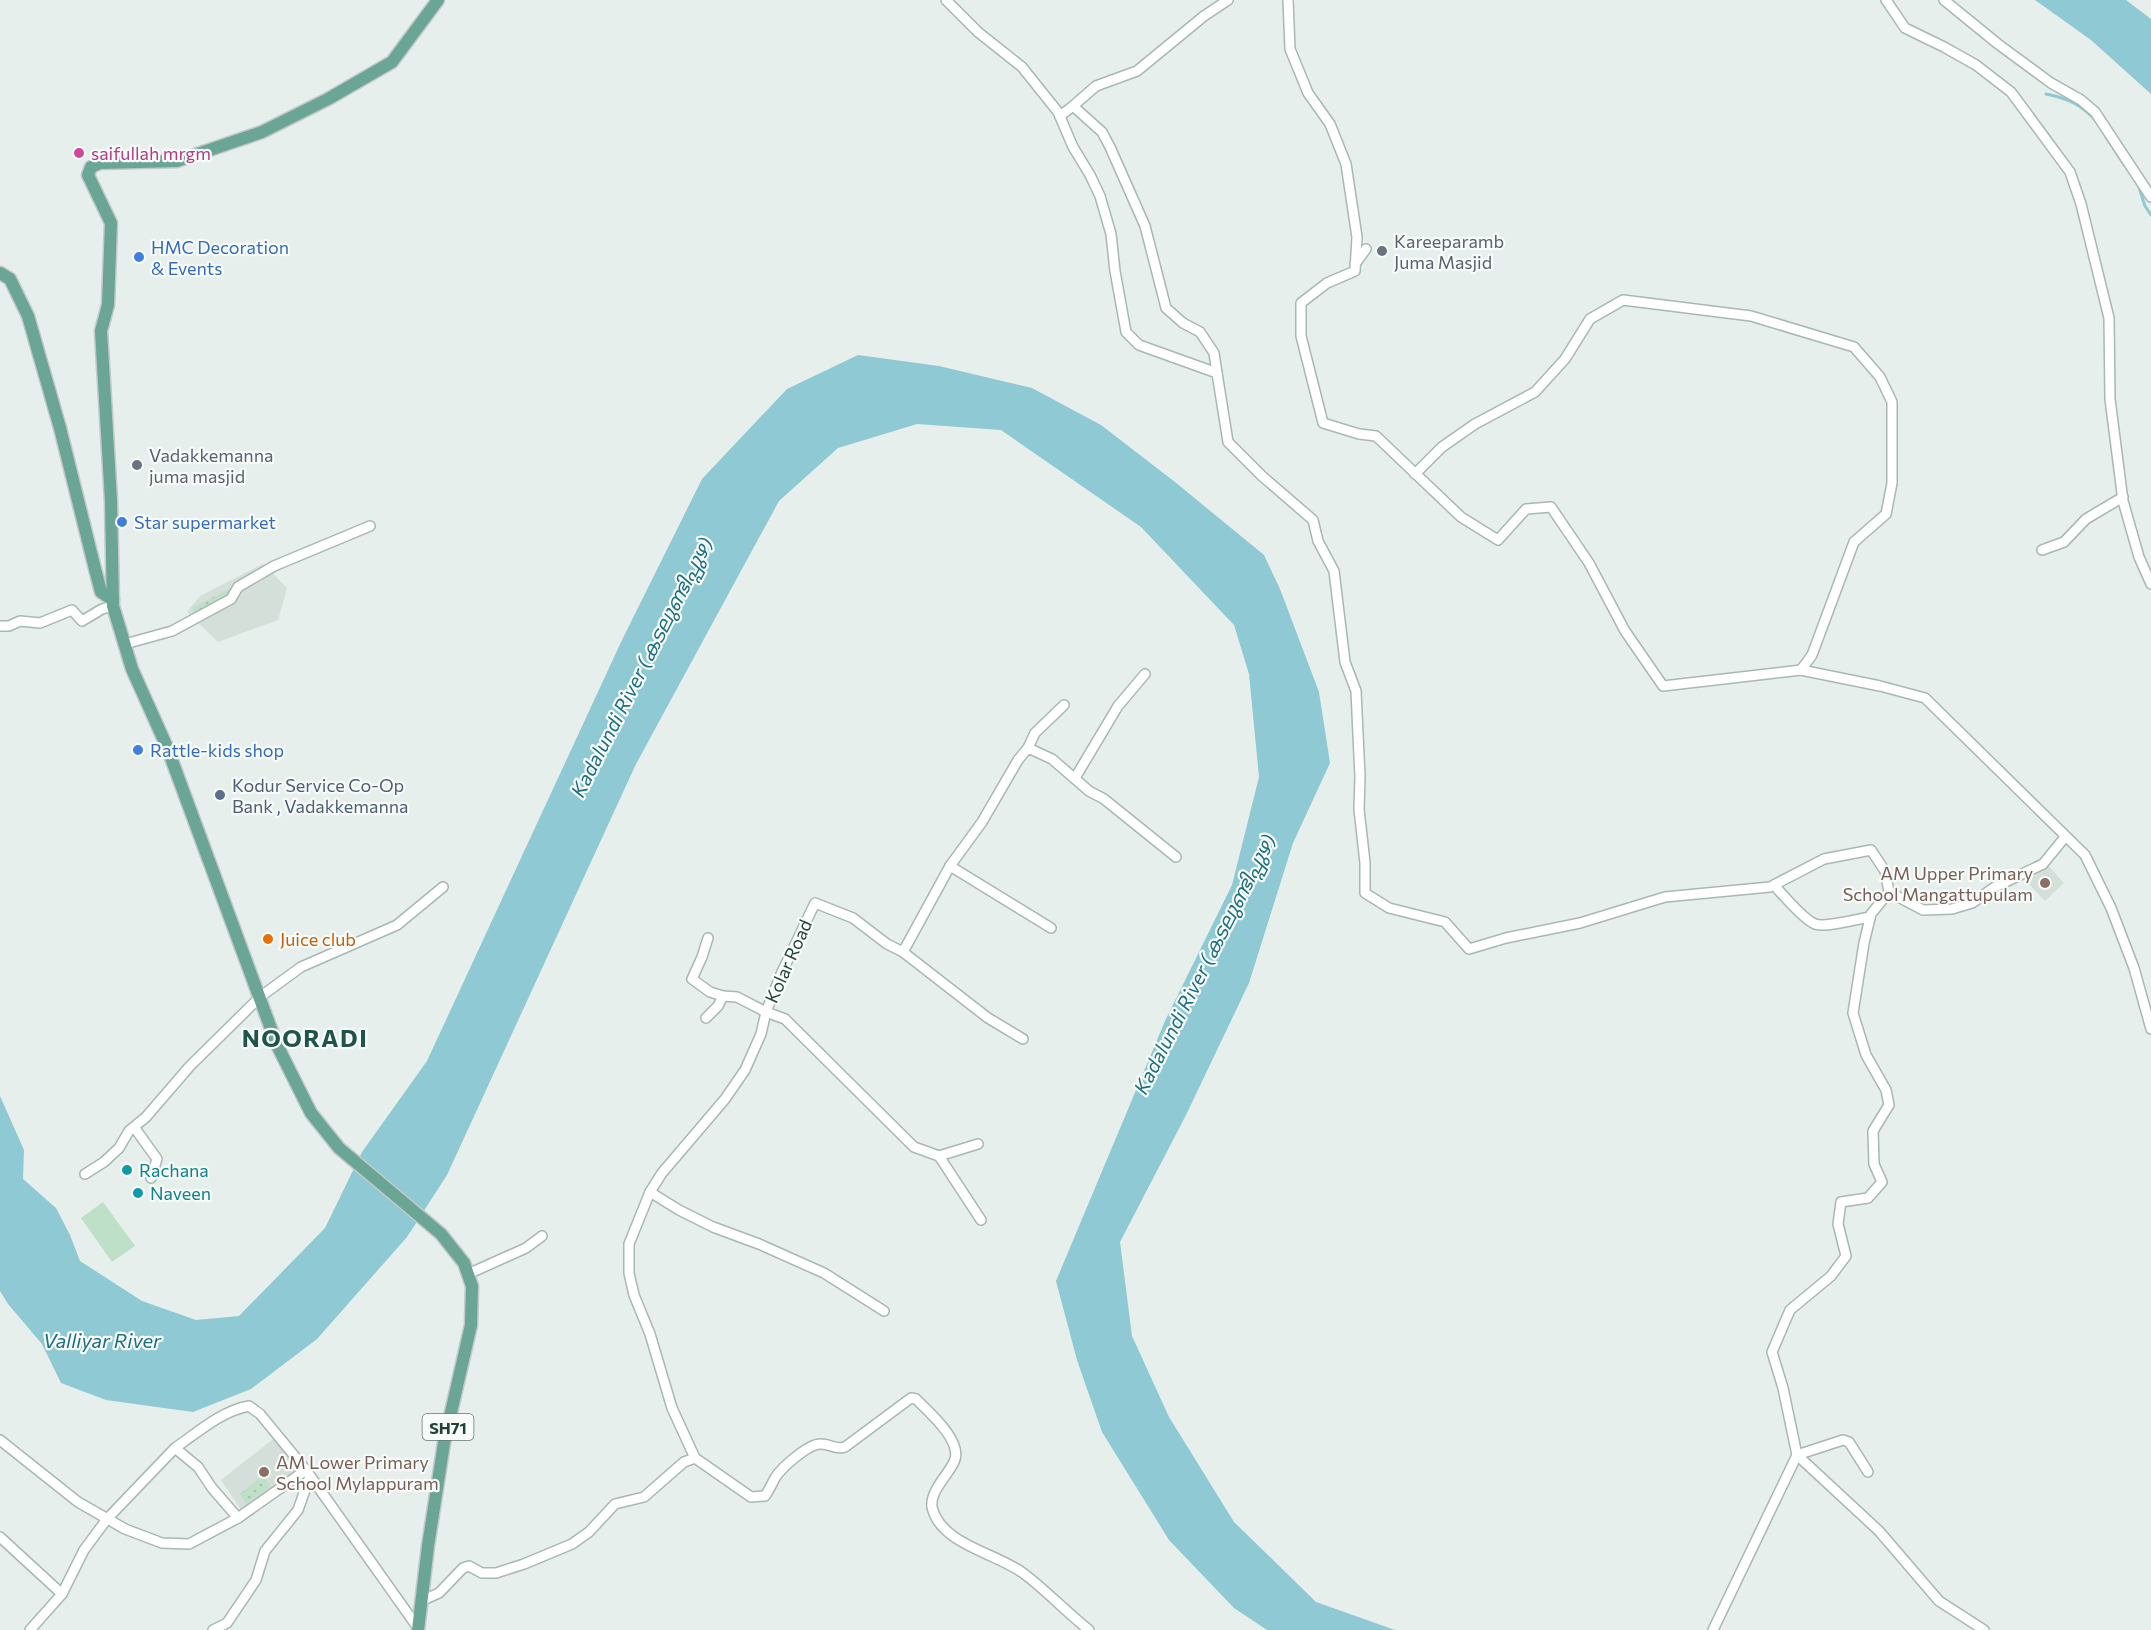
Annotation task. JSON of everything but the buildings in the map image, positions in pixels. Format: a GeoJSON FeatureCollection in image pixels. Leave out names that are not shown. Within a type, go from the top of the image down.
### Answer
{"type":"FeatureCollection","features":[{"type":"Feature","properties":{"kind":"main road","name":"SH71"},"geometry":{"type":"LineString","coordinates":[[418,1629],[444,1443],[471,1324],[472,1286],[464,1263],[441,1234],[339,1148],[312,1113],[277,1046],[166,747],[132,669],[113,603],[111,501],[101,331],[108,305],[111,223],[88,175],[91,167],[100,163],[177,161],[262,132],[328,99],[392,62],[438,0]]}},
{"type":"Feature","properties":{"kind":"main road"},"geometry":{"type":"LineString","coordinates":[[5,276],[28,316],[60,428],[102,592],[113,603]]}},
{"type":"Feature","properties":{"kind":"street"},"geometry":{"type":"LineString","coordinates":[[946,0],[978,32],[1022,68],[1043,90],[1060,116],[1073,147],[1100,196],[1111,234],[1114,271],[1126,332],[1138,345],[1217,373]]}},
{"type":"Feature","properties":{"kind":"street"},"geometry":{"type":"LineString","coordinates":[[1060,116],[1096,86],[1137,71],[1204,16],[1228,0]]}},
{"type":"Feature","properties":{"kind":"street"},"geometry":{"type":"LineString","coordinates":[[1288,0],[1290,50],[1308,93],[1330,124],[1346,164],[1357,237],[1355,271]]}},
{"type":"Feature","properties":{"kind":"street"},"geometry":{"type":"LineString","coordinates":[[1886,0],[1905,28],[1976,65],[2011,92],[2070,172],[2081,204],[2109,318],[2110,399],[2123,497],[2139,557],[2151,584]]}},
{"type":"Feature","properties":{"kind":"street"},"geometry":{"type":"LineString","coordinates":[[1944,0],[1998,45],[2051,83],[2081,100],[2095,112],[2151,197]]}},
{"type":"Feature","properties":{"kind":"street"},"geometry":{"type":"LineString","coordinates":[[1073,106],[1102,132],[1110,147],[1145,226],[1166,308],[1183,323],[1200,332],[1214,353],[1228,442],[1262,476],[1313,520],[1318,541],[1334,571],[1345,662],[1356,691],[1360,777],[1359,809],[1365,863],[1365,893],[1389,908],[1445,922],[1469,950],[1506,938],[1580,922],[1665,897],[1774,885],[1824,859],[1871,850],[1885,871],[1889,892],[1870,917],[1853,1013],[1866,1055],[1886,1090],[1889,1105],[1873,1131],[1874,1164],[1882,1182],[1868,1198],[1841,1202],[1838,1224],[1846,1256],[1831,1276],[1790,1310],[1772,1352],[1783,1388],[1797,1455],[1879,1531],[1939,1600],[1984,1630]]}},
{"type":"Feature","properties":{"kind":"street"},"geometry":{"type":"LineString","coordinates":[[1355,271],[1355,263],[1366,249]]}},
{"type":"Feature","properties":{"kind":"street"},"geometry":{"type":"LineString","coordinates":[[1355,271],[1327,283],[1301,303],[1301,336],[1323,423],[1359,434],[1376,436],[1461,517],[1498,540],[1526,509],[1551,507],[1589,563],[1625,631],[1663,686],[1801,670],[1925,698],[2085,855],[2111,908],[2134,968],[2151,1029]]}},
{"type":"Feature","properties":{"kind":"street"},"geometry":{"type":"LineString","coordinates":[[1415,474],[1443,447],[1467,430],[1535,392],[1565,359],[1590,319],[1623,300],[1751,316],[1854,347],[1880,377],[1892,402],[1892,483],[1886,514],[1854,542],[1812,655],[1801,670]]}},
{"type":"Feature","properties":{"kind":"street"},"geometry":{"type":"LineString","coordinates":[[2042,549],[2064,542],[2086,519],[2123,497]]}},
{"type":"Feature","properties":{"kind":"street"},"geometry":{"type":"LineString","coordinates":[[125,644],[172,631],[231,598],[238,587],[274,566],[370,526]]}},
{"type":"Feature","properties":{"kind":"street"},"geometry":{"type":"LineString","coordinates":[[0,626],[9,626],[20,621],[40,623],[72,610],[82,621],[113,603]]}},
{"type":"Feature","properties":{"kind":"street"},"geometry":{"type":"LineString","coordinates":[[1075,778],[1118,706],[1145,674]]}},
{"type":"Feature","properties":{"kind":"street"},"geometry":{"type":"LineString","coordinates":[[1023,1039],[988,1018],[903,952],[950,866],[982,822],[1035,733],[1064,705]]}},
{"type":"Feature","properties":{"kind":"street"},"geometry":{"type":"LineString","coordinates":[[1028,748],[1052,759],[1089,791],[1104,799],[1176,857]]}},
{"type":"Feature","properties":{"kind":"street"},"geometry":{"type":"LineString","coordinates":[[1889,892],[1923,910],[1952,909],[1972,903],[1995,887],[2043,864],[2065,837]]}},
{"type":"Feature","properties":{"kind":"street"},"geometry":{"type":"LineString","coordinates":[[950,866],[1051,928]]}},
{"type":"Feature","properties":{"kind":"street"},"geometry":{"type":"LineString","coordinates":[[1774,885],[1814,924],[1831,924],[1870,917]]}},
{"type":"Feature","properties":{"kind":"street"},"geometry":{"type":"LineString","coordinates":[[85,1174],[104,1162],[118,1148],[129,1131],[146,1117],[190,1066],[260,997],[301,967],[397,925],[443,887]]}},
{"type":"Feature","properties":{"kind":"street","name":"Kolar Road"},"geometry":{"type":"LineString","coordinates":[[695,1458],[672,1408],[650,1334],[634,1295],[629,1273],[629,1244],[650,1192],[662,1173],[725,1100],[744,1070],[762,1034],[766,1012],[815,903],[853,918],[888,944],[903,952]]}},
{"type":"Feature","properties":{"kind":"street"},"geometry":{"type":"LineString","coordinates":[[708,938],[692,979],[710,992],[737,997],[785,1019],[914,1147],[939,1156],[978,1144]]}},
{"type":"Feature","properties":{"kind":"street"},"geometry":{"type":"LineString","coordinates":[[706,1018],[718,1006],[723,996]]}},
{"type":"Feature","properties":{"kind":"street"},"geometry":{"type":"LineString","coordinates":[[134,1127],[158,1159],[151,1178]]}},
{"type":"Feature","properties":{"kind":"street"},"geometry":{"type":"LineString","coordinates":[[939,1156],[981,1220]]}},
{"type":"Feature","properties":{"kind":"street"},"geometry":{"type":"LineString","coordinates":[[650,1192],[713,1227],[816,1269],[861,1294],[884,1311]]}},
{"type":"Feature","properties":{"kind":"street"},"geometry":{"type":"LineString","coordinates":[[468,1274],[526,1248],[542,1236]]}},
{"type":"Feature","properties":{"kind":"street"},"geometry":{"type":"LineString","coordinates":[[421,1601],[439,1593],[463,1568],[469,1566],[482,1573],[495,1573],[572,1544],[589,1532],[615,1504],[644,1497],[684,1462],[695,1458],[751,1497],[765,1496],[784,1468],[810,1447],[821,1444],[838,1449],[845,1447],[911,1398],[916,1399],[942,1426],[955,1444],[956,1460],[932,1500],[932,1507],[938,1518],[948,1531],[973,1548],[999,1558],[1023,1573],[1089,1630]]}},
{"type":"Feature","properties":{"kind":"street"},"geometry":{"type":"LineString","coordinates":[[30,1630],[62,1594],[84,1550],[106,1519],[175,1448],[217,1419],[238,1408],[249,1406],[260,1414],[308,1473],[418,1629]]}},
{"type":"Feature","properties":{"kind":"street"},"geometry":{"type":"LineString","coordinates":[[0,1440],[78,1502],[106,1519],[162,1544],[189,1544],[238,1518],[308,1473]]}},
{"type":"Feature","properties":{"kind":"street"},"geometry":{"type":"LineString","coordinates":[[1713,1630],[1797,1455],[1843,1440],[1849,1442],[1868,1472]]}},
{"type":"Feature","properties":{"kind":"street"},"geometry":{"type":"LineString","coordinates":[[175,1448],[198,1467],[212,1488],[238,1518]]}},
{"type":"Feature","properties":{"kind":"street"},"geometry":{"type":"LineString","coordinates":[[213,1630],[227,1623],[256,1580],[265,1551],[298,1510],[308,1473]]}},
{"type":"Feature","properties":{"kind":"street"},"geometry":{"type":"LineString","coordinates":[[0,1537],[62,1594]]}},
{"type":"Feature","properties":{"kind":"shaded area"},"geometry":{"type":"Polygon","coordinates":[[[263,564],[287,588],[278,620],[218,642],[187,612],[200,596],[263,564]]]}},
{"type":"Feature","properties":{"kind":"shaded area","name":"AM Upper Primary School Mangattupulam"},"geometry":{"type":"Polygon","coordinates":[[[2047,864],[2064,883],[2045,901],[2027,882],[2047,864]]]}},
{"type":"Feature","properties":{"kind":"shaded area","name":"AM Lower Primary School Mylappuram"},"geometry":{"type":"Polygon","coordinates":[[[281,1433],[308,1464],[241,1510],[221,1480],[281,1433]]]}},
{"type":"Feature","properties":{"kind":"green space"},"geometry":{"type":"Polygon","coordinates":[[[233,587],[238,596],[231,605],[196,615],[192,608],[233,587]]]}},
{"type":"Feature","properties":{"kind":"green space"},"geometry":{"type":"Polygon","coordinates":[[[103,1202],[135,1246],[112,1262],[81,1218],[103,1202]]]}},
{"type":"Feature","properties":{"kind":"green space"},"geometry":{"type":"Polygon","coordinates":[[[262,1476],[271,1486],[246,1504],[240,1494],[262,1476]]]}},
{"type":"Feature","properties":{"kind":"water"},"geometry":{"type":"Polygon","coordinates":[[[2035,0],[2126,0],[2151,19],[2151,94],[2091,40],[2035,0]]]}},
{"type":"Feature","properties":{"kind":"water","name":"Valliyar River"},"geometry":{"type":"Polygon","coordinates":[[[858,355],[939,366],[1032,388],[1101,425],[1264,555],[1280,589],[1319,692],[1330,763],[1293,843],[1249,983],[1186,1115],[1120,1242],[1132,1336],[1169,1417],[1234,1522],[1316,1602],[1395,1630],[1267,1630],[1234,1608],[1169,1540],[1102,1432],[1077,1360],[1056,1281],[1165,1021],[1232,885],[1259,777],[1249,674],[1234,625],[1141,527],[1001,430],[917,424],[838,448],[779,501],[636,764],[447,1175],[407,1237],[317,1339],[251,1389],[193,1412],[106,1400],[61,1383],[42,1344],[8,1304],[0,1291],[0,1096],[24,1150],[23,1179],[56,1208],[80,1261],[142,1301],[196,1320],[239,1316],[325,1228],[362,1152],[427,1061],[622,640],[702,479],[787,389],[858,355]]]}},
{"type":"Feature","properties":{"kind":"waterway"},"geometry":{"type":"LineString","coordinates":[[2046,94],[2074,103],[2096,121]]}},
{"type":"Feature","properties":{"kind":"waterway"},"geometry":{"type":"LineString","coordinates":[[2106,137],[2125,166]]}},
{"type":"Feature","properties":{"kind":"waterway"},"geometry":{"type":"LineString","coordinates":[[2138,184],[2145,206],[2151,215]]}},
{"type":"Feature","properties":{"kind":"place","name":"saifullah mrgm"},"geometry":{"type":"Point","coordinates":[79,153]}},
{"type":"Feature","properties":{"kind":"place","name":"Kareeparamb Juma Masjid"},"geometry":{"type":"Point","coordinates":[1382,251]}},
{"type":"Feature","properties":{"kind":"place","name":"HMC Decoration & Events"},"geometry":{"type":"Point","coordinates":[139,257]}},
{"type":"Feature","properties":{"kind":"place","name":"Vadakkemanna juma masjid"},"geometry":{"type":"Point","coordinates":[137,465]}},
{"type":"Feature","properties":{"kind":"place","name":"Star supermarket"},"geometry":{"type":"Point","coordinates":[122,522]}},
{"type":"Feature","properties":{"kind":"place","name":"Rattle-kids shop"},"geometry":{"type":"Point","coordinates":[138,750]}},
{"type":"Feature","properties":{"kind":"place","name":"Kodur Service Co-Op Bank , Vadakkemanna"},"geometry":{"type":"Point","coordinates":[220,795]}},
{"type":"Feature","properties":{"kind":"place","name":"AM Upper Primary School Mangattupulam"},"geometry":{"type":"Point","coordinates":[2045,883]}},
{"type":"Feature","properties":{"kind":"place","name":"Juice club"},"geometry":{"type":"Point","coordinates":[268,939]}},
{"type":"Feature","properties":{"kind":"place","name":"Rachana"},"geometry":{"type":"Point","coordinates":[127,1170]}},
{"type":"Feature","properties":{"kind":"place","name":"Naveen"},"geometry":{"type":"Point","coordinates":[138,1193]}},
{"type":"Feature","properties":{"kind":"place","name":"AM Lower Primary School Mylappuram"},"geometry":{"type":"Point","coordinates":[264,1472]}},
{"type":"Feature","properties":{"kind":"district","name":"NOORADI"},"geometry":{"type":"Point","coordinates":[305,1037]}},
{"type":"Feature","properties":{"kind":"water label","name":"Kadalundi River (കടലുണ്ടിപ്പുഴ)"},"geometry":{"type":"Point","coordinates":[641,667]}},
{"type":"Feature","properties":{"kind":"water label","name":"Kadalundi River (കടലുണ്ടിപ്പുഴ)"},"geometry":{"type":"Point","coordinates":[1204,964]}}]}
